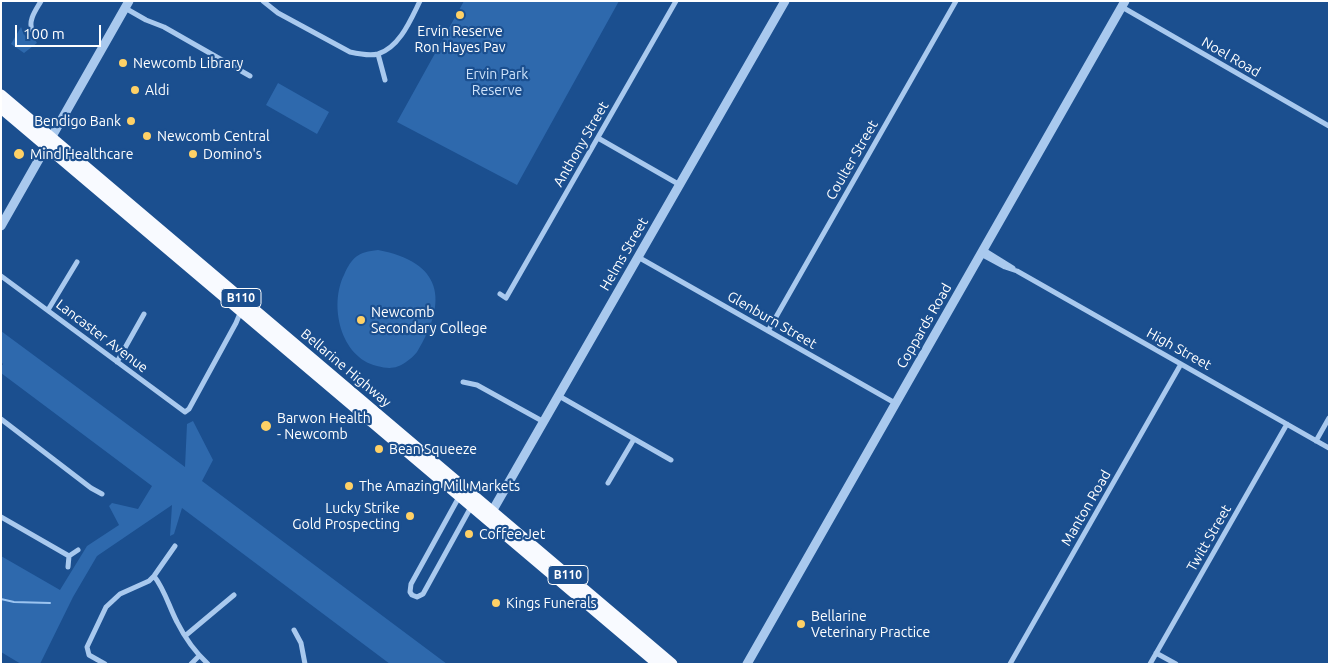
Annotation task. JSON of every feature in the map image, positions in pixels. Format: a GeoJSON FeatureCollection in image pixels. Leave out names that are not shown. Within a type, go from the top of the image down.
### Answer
{"type":"FeatureCollection","features":[{"type":"Feature","properties":{"kind":"highway","name":"Bellarine Highway"},"geometry":{"type":"LineString","coordinates":[[1,95],[49,142],[241,311],[472,506],[490,516],[672,664]]}},
{"type":"Feature","properties":{"kind":"highway","name":"Bellarine Highway"},"geometry":{"type":"LineString","coordinates":[[1,108],[49,142],[490,516],[658,664]]}},
{"type":"Feature","properties":{"kind":"street"},"geometry":{"type":"LineString","coordinates":[[32,30],[30,25],[32,18],[41,1]]}},
{"type":"Feature","properties":{"kind":"street"},"geometry":{"type":"LineString","coordinates":[[263,1],[278,13],[350,52],[363,54],[378,54],[391,46],[403,33],[420,1]]}},
{"type":"Feature","properties":{"kind":"street","name":"Anthony Street"},"geometry":{"type":"LineString","coordinates":[[500,294],[508,300],[676,1]]}},
{"type":"Feature","properties":{"kind":"street","name":"Helms Street"},"geometry":{"type":"LineString","coordinates":[[490,516],[785,1]]}},
{"type":"Feature","properties":{"kind":"street","name":"Coulter Street"},"geometry":{"type":"LineString","coordinates":[[768,330],[956,1]]}},
{"type":"Feature","properties":{"kind":"street"},"geometry":{"type":"LineString","coordinates":[[1,226],[125,4],[146,20],[164,27],[250,76]]}},
{"type":"Feature","properties":{"kind":"street","name":"Noel Road"},"geometry":{"type":"LineString","coordinates":[[1124,4],[1329,126]]}},
{"type":"Feature","properties":{"kind":"street","name":"Coppards Road"},"geometry":{"type":"LineString","coordinates":[[746,664],[1124,4]]}},
{"type":"Feature","properties":{"kind":"street"},"geometry":{"type":"LineString","coordinates":[[378,54],[384,80]]}},
{"type":"Feature","properties":{"kind":"street"},"geometry":{"type":"LineString","coordinates":[[598,138],[680,185]]}},
{"type":"Feature","properties":{"kind":"street","name":"High Street"},"geometry":{"type":"LineString","coordinates":[[982,252],[1007,263],[1017,271],[1329,448]]}},
{"type":"Feature","properties":{"kind":"street","name":"Glenburn Street"},"geometry":{"type":"LineString","coordinates":[[638,257],[895,403]]}},
{"type":"Feature","properties":{"kind":"street"},"geometry":{"type":"LineString","coordinates":[[48,310],[77,262]]}},
{"type":"Feature","properties":{"kind":"street","name":"Lancaster Avenue"},"geometry":{"type":"LineString","coordinates":[[1,276],[185,412],[189,409],[241,311]]}},
{"type":"Feature","properties":{"kind":"street"},"geometry":{"type":"LineString","coordinates":[[117,362],[144,314]]}},
{"type":"Feature","properties":{"kind":"street","name":"Manton Road"},"geometry":{"type":"LineString","coordinates":[[1010,664],[1181,364]]}},
{"type":"Feature","properties":{"kind":"street"},"geometry":{"type":"LineString","coordinates":[[463,382],[479,386],[544,422]]}},
{"type":"Feature","properties":{"kind":"street"},"geometry":{"type":"LineString","coordinates":[[559,396],[672,460]]}},
{"type":"Feature","properties":{"kind":"street"},"geometry":{"type":"LineString","coordinates":[[1316,440],[1329,418]]}},
{"type":"Feature","properties":{"kind":"street"},"geometry":{"type":"LineString","coordinates":[[1,419],[102,494]]}},
{"type":"Feature","properties":{"kind":"street","name":"Twitt Street"},"geometry":{"type":"LineString","coordinates":[[1150,664],[1287,424]]}},
{"type":"Feature","properties":{"kind":"street"},"geometry":{"type":"LineString","coordinates":[[608,484],[634,439]]}},
{"type":"Feature","properties":{"kind":"street"},"geometry":{"type":"LineString","coordinates":[[460,496],[411,584],[410,592],[412,595],[417,597],[423,594],[472,506]]}},
{"type":"Feature","properties":{"kind":"street"},"geometry":{"type":"LineString","coordinates":[[1,517],[69,556]]}},
{"type":"Feature","properties":{"kind":"street"},"geometry":{"type":"LineString","coordinates":[[104,664],[89,654],[87,647],[103,611],[120,594],[154,576],[175,546]]}},
{"type":"Feature","properties":{"kind":"street"},"geometry":{"type":"LineString","coordinates":[[69,556],[78,550]]}},
{"type":"Feature","properties":{"kind":"street"},"geometry":{"type":"LineString","coordinates":[[68,567],[69,556]]}},
{"type":"Feature","properties":{"kind":"street"},"geometry":{"type":"LineString","coordinates":[[154,576],[159,582],[176,622],[199,656],[208,664]]}},
{"type":"Feature","properties":{"kind":"street"},"geometry":{"type":"LineString","coordinates":[[185,636],[234,595]]}},
{"type":"Feature","properties":{"kind":"street"},"geometry":{"type":"LineString","coordinates":[[294,630],[301,643],[304,664]]}},
{"type":"Feature","properties":{"kind":"street"},"geometry":{"type":"LineString","coordinates":[[1156,653],[1176,664]]}},
{"type":"Feature","properties":{"kind":"street"},"geometry":{"type":"LineString","coordinates":[[191,664],[199,656]]}},
{"type":"Feature","properties":{"kind":"green space","name":"Ervin Park Reserve"},"geometry":{"type":"Polygon","coordinates":[[[464,1],[619,1],[517,185],[397,122],[464,1]]]}},
{"type":"Feature","properties":{"kind":"green space"},"geometry":{"type":"Polygon","coordinates":[[[21,27],[25,36],[35,40],[37,43],[24,53],[11,44],[21,27]]]}},
{"type":"Feature","properties":{"kind":"green space"},"geometry":{"type":"Polygon","coordinates":[[[278,83],[329,112],[317,134],[266,105],[278,83]]]}},
{"type":"Feature","properties":{"kind":"green space"},"geometry":{"type":"Polygon","coordinates":[[[378,250],[399,256],[416,264],[427,274],[434,286],[436,300],[427,333],[417,352],[406,362],[392,368],[377,366],[364,361],[354,352],[346,341],[338,315],[340,287],[350,264],[356,256],[378,250]]]}},
{"type":"Feature","properties":{"kind":"green space"},"geometry":{"type":"Polygon","coordinates":[[[1,331],[185,467],[187,424],[193,421],[213,460],[202,481],[447,664],[390,664],[182,508],[174,534],[170,536],[172,505],[97,556],[73,597],[40,664],[21,664],[1,652],[1,556],[60,590],[87,546],[119,525],[109,506],[112,503],[138,509],[152,486],[1,373],[3,364],[1,362],[1,331]]]}},
{"type":"Feature","properties":{"kind":"waterway"},"geometry":{"type":"LineString","coordinates":[[1,599],[14,602],[50,603]]}},
{"type":"Feature","properties":{"kind":"place","name":"Ervin Reserve Ron Hayes Pav"},"geometry":{"type":"Point","coordinates":[460,15]}},
{"type":"Feature","properties":{"kind":"place","name":"Newcomb Library"},"geometry":{"type":"Point","coordinates":[123,63]}},
{"type":"Feature","properties":{"kind":"place","name":"Aldi"},"geometry":{"type":"Point","coordinates":[135,90]}},
{"type":"Feature","properties":{"kind":"place","name":"Bendigo Bank"},"geometry":{"type":"Point","coordinates":[131,121]}},
{"type":"Feature","properties":{"kind":"place","name":"Newcomb Central"},"geometry":{"type":"Point","coordinates":[147,136]}},
{"type":"Feature","properties":{"kind":"place","name":"Mind Healthcare"},"geometry":{"type":"Point","coordinates":[19,154]}},
{"type":"Feature","properties":{"kind":"place","name":"Domino's"},"geometry":{"type":"Point","coordinates":[193,154]}},
{"type":"Feature","properties":{"kind":"place","name":"Newcomb Secondary College"},"geometry":{"type":"Point","coordinates":[361,320]}},
{"type":"Feature","properties":{"kind":"place","name":"Barwon Health - Newcomb"},"geometry":{"type":"Point","coordinates":[266,426]}},
{"type":"Feature","properties":{"kind":"place","name":"Bean Squeeze"},"geometry":{"type":"Point","coordinates":[379,449]}},
{"type":"Feature","properties":{"kind":"place","name":"The Amazing Mill Markets"},"geometry":{"type":"Point","coordinates":[349,486]}},
{"type":"Feature","properties":{"kind":"place","name":"Lucky Strike Gold Prospecting"},"geometry":{"type":"Point","coordinates":[410,516]}},
{"type":"Feature","properties":{"kind":"place","name":"Coffee Jet"},"geometry":{"type":"Point","coordinates":[469,534]}},
{"type":"Feature","properties":{"kind":"place","name":"Kings Funerals"},"geometry":{"type":"Point","coordinates":[496,603]}},
{"type":"Feature","properties":{"kind":"place","name":"Bellarine Veterinary Practice"},"geometry":{"type":"Point","coordinates":[801,624]}}]}
